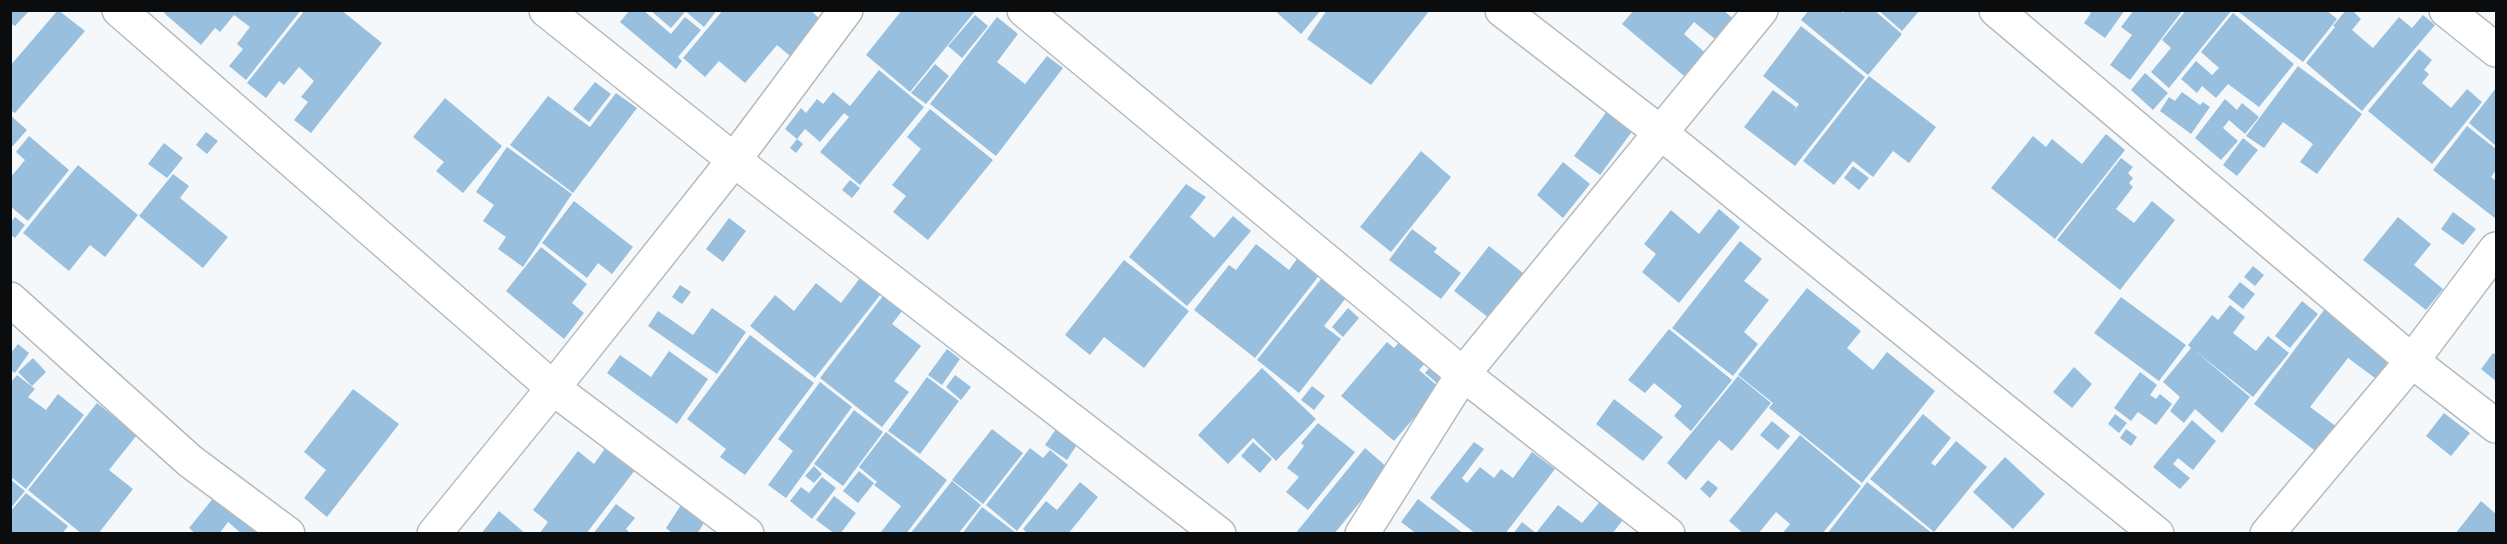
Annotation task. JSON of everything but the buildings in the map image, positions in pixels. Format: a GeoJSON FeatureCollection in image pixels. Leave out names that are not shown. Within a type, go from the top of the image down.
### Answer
{"type":"FeatureCollection","features":[{"type":"Feature","properties":{"kind":"street"},"geometry":{"type":"LineString","coordinates":[[119,10],[553,388],[747,534]]}},
{"type":"Feature","properties":{"kind":"street"},"geometry":{"type":"LineString","coordinates":[[546,10],[734,160],[1219,534]]}},
{"type":"Feature","properties":{"kind":"street"},"geometry":{"type":"LineString","coordinates":[[434,534],[734,160],[846,10]]}},
{"type":"Feature","properties":{"kind":"street"},"geometry":{"type":"LineString","coordinates":[[1024,10],[1463,374],[1668,534]]}},
{"type":"Feature","properties":{"kind":"street"},"geometry":{"type":"LineString","coordinates":[[1502,10],[1661,133],[2157,534]]}},
{"type":"Feature","properties":{"kind":"street"},"geometry":{"type":"LineString","coordinates":[[1362,534],[1463,374],[1761,10]]}},
{"type":"Feature","properties":{"kind":"street"},"geometry":{"type":"LineString","coordinates":[[1996,10],[2412,361],[2496,426]]}},
{"type":"Feature","properties":{"kind":"street"},"geometry":{"type":"LineString","coordinates":[[2446,10],[2496,50]]}},
{"type":"Feature","properties":{"kind":"street"},"geometry":{"type":"LineString","coordinates":[[2267,534],[2412,361],[2496,249]]}},
{"type":"Feature","properties":{"kind":"street"},"geometry":{"type":"LineString","coordinates":[[10,299],[190,461],[288,534]]}}]}
